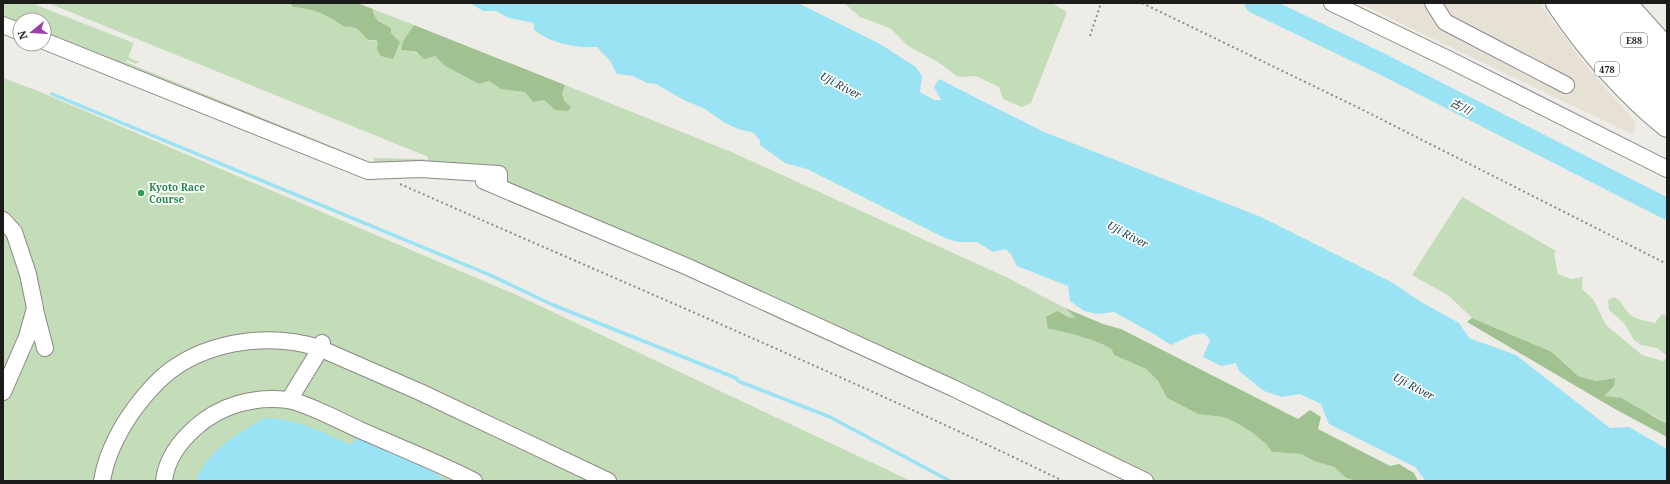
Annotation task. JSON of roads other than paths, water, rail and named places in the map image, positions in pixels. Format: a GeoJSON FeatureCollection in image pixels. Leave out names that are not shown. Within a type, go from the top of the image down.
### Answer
{"type":"FeatureCollection","features":[{"type":"Feature","properties":{"kind":"highway","name":"478"},"geometry":{"type":"LineString","coordinates":[[1557,3],[1604,65],[1650,112],[1667,126]]}},
{"type":"Feature","properties":{"kind":"highway","name":"E88"},"geometry":{"type":"LineString","coordinates":[[1579,3],[1598,29],[1632,68],[1667,102]]}},
{"type":"Feature","properties":{"kind":"highway","name":"E88"},"geometry":{"type":"LineString","coordinates":[[1603,3],[1647,56],[1667,75]]}},
{"type":"Feature","properties":{"kind":"highway"},"geometry":{"type":"LineString","coordinates":[[1625,3],[1667,50]]}},
{"type":"Feature","properties":{"kind":"street"},"geometry":{"type":"LineString","coordinates":[[1332,3],[1448,59],[1667,169]]}},
{"type":"Feature","properties":{"kind":"street"},"geometry":{"type":"LineString","coordinates":[[1433,3],[1445,22],[1566,85]]}},
{"type":"Feature","properties":{"kind":"street"},"geometry":{"type":"LineString","coordinates":[[52,44],[368,171],[420,169],[499,174],[499,182],[484,181],[688,267],[953,388],[1145,481]]}},
{"type":"Feature","properties":{"kind":"street"},"geometry":{"type":"LineString","coordinates":[[3,220],[14,232],[28,274],[45,348]]}},
{"type":"Feature","properties":{"kind":"street"},"geometry":{"type":"LineString","coordinates":[[3,392],[27,337],[35,308]]}},
{"type":"Feature","properties":{"kind":"street"},"geometry":{"type":"LineString","coordinates":[[102,481],[108,454],[121,429],[152,386],[172,370],[195,357],[220,347],[247,342],[279,340],[321,345],[608,481]]}},
{"type":"Feature","properties":{"kind":"street"},"geometry":{"type":"LineString","coordinates":[[289,400],[321,345]]}},
{"type":"Feature","properties":{"kind":"street"},"geometry":{"type":"LineString","coordinates":[[164,481],[171,456],[184,437],[202,421],[230,405],[262,399],[289,400],[322,413],[474,481]]}},
{"type":"Feature","properties":{"kind":"water","name":"Uji River"},"geometry":{"type":"Polygon","coordinates":[[[470,3],[798,3],[880,44],[916,67],[922,76],[920,92],[934,100],[941,100],[934,87],[939,79],[1044,132],[1261,217],[1393,283],[1421,302],[1459,323],[1469,338],[1516,355],[1610,428],[1629,427],[1667,449],[1667,481],[1426,481],[1415,467],[1329,424],[1321,404],[1300,394],[1282,397],[1264,391],[1239,371],[1236,363],[1221,366],[1203,357],[1210,340],[1204,333],[1192,335],[1171,345],[1114,312],[1098,314],[1084,311],[1070,301],[1068,286],[1017,266],[1011,254],[1005,249],[993,252],[977,242],[958,242],[945,238],[807,169],[785,163],[760,145],[760,141],[754,133],[738,129],[725,123],[705,109],[684,100],[656,84],[647,83],[633,76],[617,74],[610,61],[597,47],[581,47],[556,42],[534,30],[534,23],[509,18],[496,11],[483,11],[470,3]]]}},
{"type":"Feature","properties":{"kind":"water"},"geometry":{"type":"Polygon","coordinates":[[[264,418],[287,420],[298,423],[351,445],[357,438],[427,468],[446,481],[196,481],[201,470],[215,452],[234,437],[264,418]]]}},
{"type":"Feature","properties":{"kind":"waterway","name":"古川"},"geometry":{"type":"LineString","coordinates":[[1255,3],[1382,64],[1667,209]]}},
{"type":"Feature","properties":{"kind":"waterway"},"geometry":{"type":"LineString","coordinates":[[52,94],[490,275],[553,305],[830,417],[950,481]]}},
{"type":"Feature","properties":{"kind":"place","name":"Kyoto Race Course"},"geometry":{"type":"Point","coordinates":[141,193]}}]}
